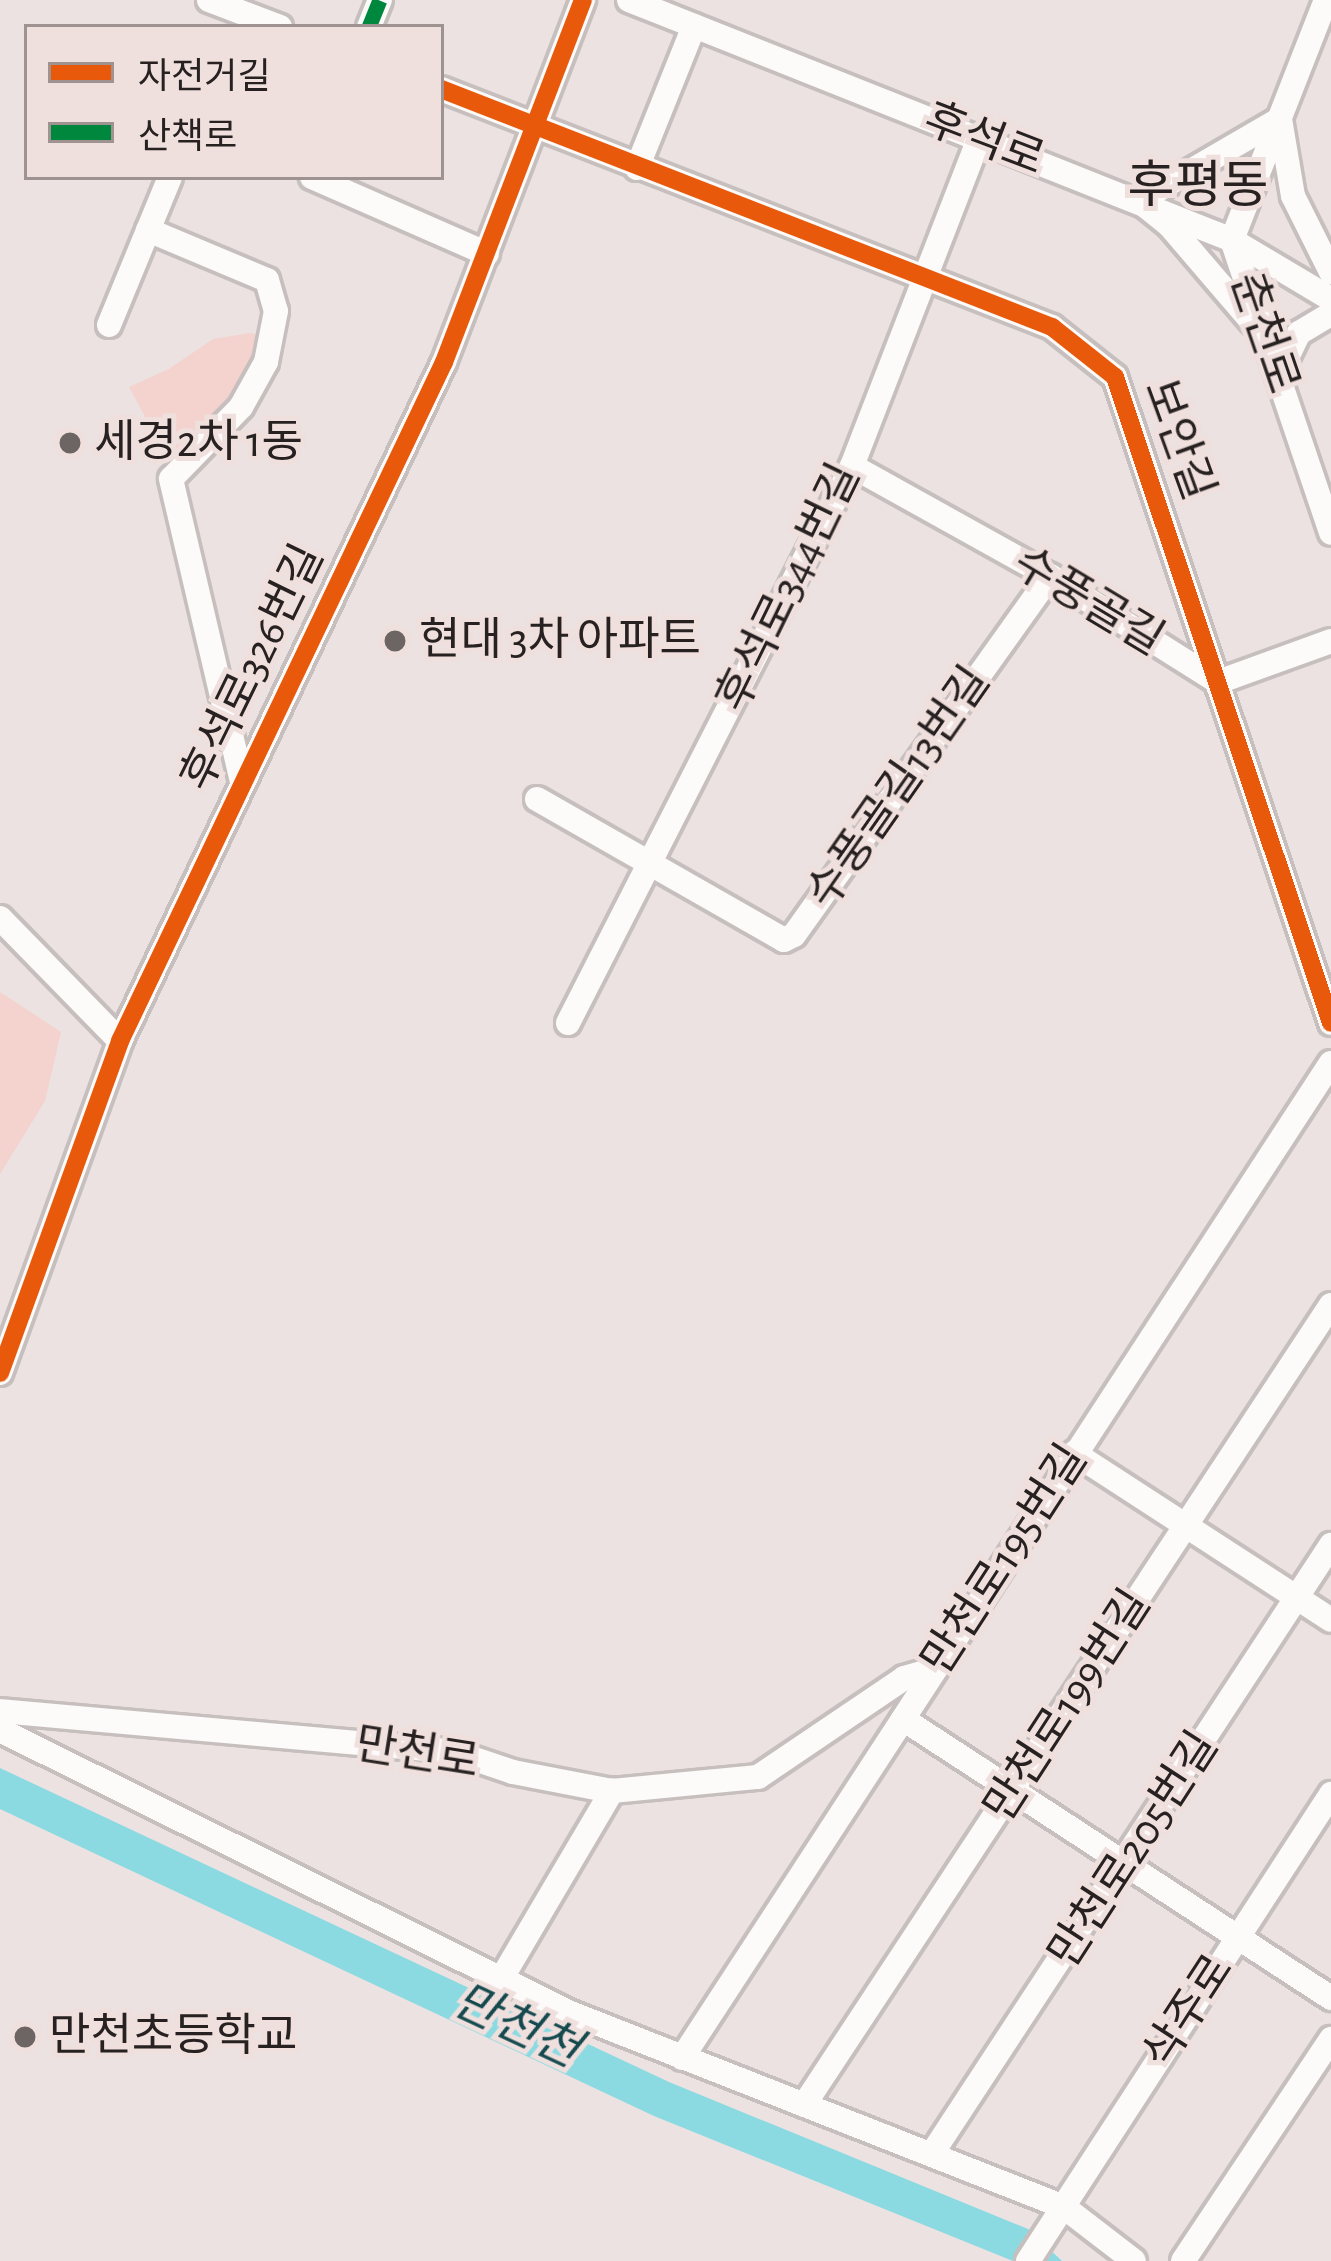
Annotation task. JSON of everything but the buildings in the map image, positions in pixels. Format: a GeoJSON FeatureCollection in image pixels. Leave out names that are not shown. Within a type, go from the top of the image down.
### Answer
{"type":"FeatureCollection","features":[{"type":"Feature","properties":{"kind":"street"},"geometry":{"type":"LineString","coordinates":[[209,0],[236,19]]}},
{"type":"Feature","properties":{"kind":"street","name":"후석로326번길"},"geometry":{"type":"LineString","coordinates":[[0,1373],[120,1041],[444,362],[583,0]]}},
{"type":"Feature","properties":{"kind":"street","name":"후석로"},"geometry":{"type":"LineString","coordinates":[[629,0],[1232,240],[1331,299]]}},
{"type":"Feature","properties":{"kind":"street","name":"춘천로"},"geometry":{"type":"LineString","coordinates":[[1326,0],[1232,240],[1331,533]]}},
{"type":"Feature","properties":{"kind":"street"},"geometry":{"type":"LineString","coordinates":[[637,168],[694,26]]}},
{"type":"Feature","properties":{"kind":"street","name":"보안길"},"geometry":{"type":"LineString","coordinates":[[444,90],[1052,327],[1115,376],[1331,1023]]}},
{"type":"Feature","properties":{"kind":"street"},"geometry":{"type":"LineString","coordinates":[[1265,339],[1169,225],[1139,201],[1280,119],[1293,196],[1331,272]]}},
{"type":"Feature","properties":{"kind":"street","name":"후석로344번길"},"geometry":{"type":"LineString","coordinates":[[568,1023],[852,466],[922,277],[980,139]]}},
{"type":"Feature","properties":{"kind":"street"},"geometry":{"type":"LineString","coordinates":[[109,325],[169,180]]}},
{"type":"Feature","properties":{"kind":"street"},"geometry":{"type":"LineString","coordinates":[[318,180],[487,254]]}},
{"type":"Feature","properties":{"kind":"street","name":"후석로326번길"},"geometry":{"type":"LineString","coordinates":[[148,230],[267,280],[276,311],[266,362],[241,407],[171,479],[242,782]]}},
{"type":"Feature","properties":{"kind":"street"},"geometry":{"type":"LineString","coordinates":[[1278,376],[1300,333],[1331,314]]}},
{"type":"Feature","properties":{"kind":"street","name":"수풍골길"},"geometry":{"type":"LineString","coordinates":[[852,466],[1050,576],[1218,682]]}},
{"type":"Feature","properties":{"kind":"street","name":"수풍골길13번길"},"geometry":{"type":"LineString","coordinates":[[537,800],[784,940],[794,935],[1050,576]]}},
{"type":"Feature","properties":{"kind":"street"},"geometry":{"type":"LineString","coordinates":[[1218,682],[1331,641]]}},
{"type":"Feature","properties":{"kind":"street"},"geometry":{"type":"LineString","coordinates":[[0,918],[120,1041]]}},
{"type":"Feature","properties":{"kind":"street","name":"만천로195번길"},"geometry":{"type":"LineString","coordinates":[[682,2059],[1331,1063]]}},
{"type":"Feature","properties":{"kind":"street","name":"만천로199번길"},"geometry":{"type":"LineString","coordinates":[[804,2105],[1331,1305]]}},
{"type":"Feature","properties":{"kind":"street"},"geometry":{"type":"LineString","coordinates":[[1074,1453],[1331,1620]]}},
{"type":"Feature","properties":{"kind":"street","name":"만천로205번길"},"geometry":{"type":"LineString","coordinates":[[933,2152],[1126,1866],[1331,1546]]}},
{"type":"Feature","properties":{"kind":"street","name":"만천로"},"geometry":{"type":"LineString","coordinates":[[0,1711],[451,1750],[513,1772],[612,1791],[698,1787],[758,1777],[904,1678],[932,1670]]}},
{"type":"Feature","properties":{"kind":"street"},"geometry":{"type":"LineString","coordinates":[[903,1718],[1331,1998]]}},
{"type":"Feature","properties":{"kind":"street"},"geometry":{"type":"LineString","coordinates":[[0,1730],[500,1982],[682,2059],[933,2152],[1064,2207],[1134,2261]]}},
{"type":"Feature","properties":{"kind":"street"},"geometry":{"type":"LineString","coordinates":[[500,1982],[612,1791]]}},
{"type":"Feature","properties":{"kind":"street","name":"삭주로"},"geometry":{"type":"LineString","coordinates":[[1028,2261],[1331,1794]]}},
{"type":"Feature","properties":{"kind":"street"},"geometry":{"type":"LineString","coordinates":[[1183,2261],[1331,2039]]}},
{"type":"Feature","properties":{"kind":"shaded area"},"geometry":{"type":"Polygon","coordinates":[[[261,335],[257,361],[231,404],[167,457],[129,387],[169,369],[213,339],[261,335]]]}},
{"type":"Feature","properties":{"kind":"shaded area"},"geometry":{"type":"Polygon","coordinates":[[[0,992],[61,1032],[45,1101],[0,1174],[0,992]]]}},
{"type":"Feature","properties":{"kind":"water","name":"만천천"},"geometry":{"type":"Polygon","coordinates":[[[0,1768],[669,2082],[1028,2229],[1062,2261],[1013,2261],[654,2116],[0,1809],[0,1768]]]}},
{"type":"Feature","properties":{"kind":"marked path"},"geometry":{"type":"LineString","coordinates":[[370,24],[380,0]]}},
{"type":"Feature","properties":{"kind":"cycle path"},"geometry":{"type":"LineString","coordinates":[[0,1373],[120,1041],[444,362],[583,0]]}},
{"type":"Feature","properties":{"kind":"cycle path"},"geometry":{"type":"LineString","coordinates":[[444,90],[1052,327],[1115,377],[1331,1023]]}},
{"type":"Feature","properties":{"kind":"place","name":"세경2차 1동"},"geometry":{"type":"Point","coordinates":[70,443]}},
{"type":"Feature","properties":{"kind":"place","name":"현대 3차 아파트"},"geometry":{"type":"Point","coordinates":[395,641]}},
{"type":"Feature","properties":{"kind":"place","name":"만천초등학교"},"geometry":{"type":"Point","coordinates":[25,2037]}},
{"type":"Feature","properties":{"kind":"district","name":"후평동"},"geometry":{"type":"Point","coordinates":[1198,187]}}]}
